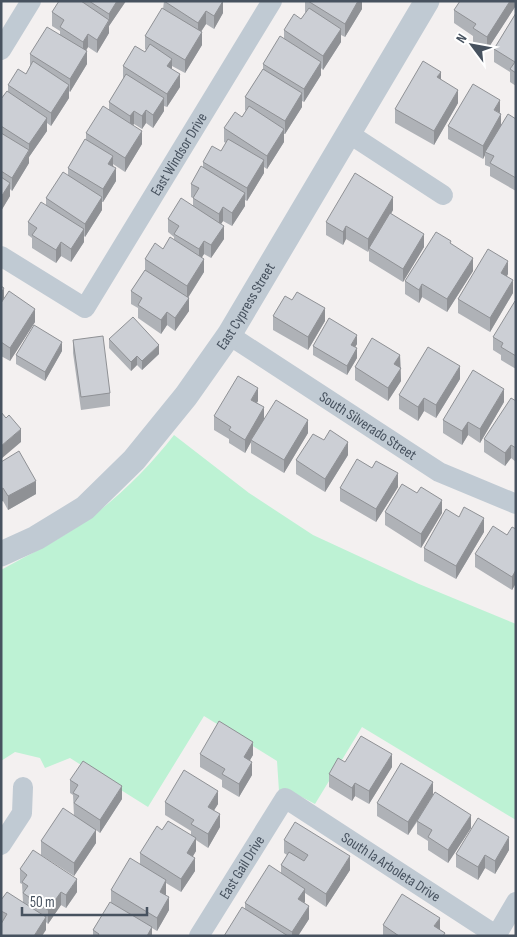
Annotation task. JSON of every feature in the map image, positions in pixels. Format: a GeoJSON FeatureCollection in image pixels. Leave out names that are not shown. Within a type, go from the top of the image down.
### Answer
{"type":"FeatureCollection","features":[{"type":"Feature","properties":{"kind":"street"},"geometry":{"type":"LineString","coordinates":[[1,50],[32,1]]}},
{"type":"Feature","properties":{"kind":"street","name":"East Windsor Drive"},"geometry":{"type":"LineString","coordinates":[[1,256],[85,308],[272,1]]}},
{"type":"Feature","properties":{"kind":"street","name":"East Cypress Street"},"geometry":{"type":"LineString","coordinates":[[1,554],[36,538],[86,508],[134,460],[186,396],[229,335],[427,1]]}},
{"type":"Feature","properties":{"kind":"street"},"geometry":{"type":"LineString","coordinates":[[348,133],[443,195]]}},
{"type":"Feature","properties":{"kind":"street","name":"South Silverado Street"},"geometry":{"type":"LineString","coordinates":[[229,335],[439,472],[516,504]]}},
{"type":"Feature","properties":{"kind":"street"},"geometry":{"type":"LineString","coordinates":[[1,845],[22,813],[23,787]]}},
{"type":"Feature","properties":{"kind":"street","name":"South la Arboleta Drive"},"geometry":{"type":"LineString","coordinates":[[285,798],[497,936]]}},
{"type":"Feature","properties":{"kind":"street","name":"East Gail Drive"},"geometry":{"type":"LineString","coordinates":[[198,936],[285,798]]}},
{"type":"Feature","properties":{"kind":"street"},"geometry":{"type":"LineString","coordinates":[[497,936],[516,902]]}},
{"type":"Feature","properties":{"kind":"green space"},"geometry":{"type":"Polygon","coordinates":[[[174,435],[249,493],[313,535],[419,584],[516,624],[516,820],[362,727],[315,804],[292,792],[279,791],[277,761],[204,716],[148,807],[70,758],[45,768],[40,758],[15,752],[1,761],[1,570],[67,534],[99,511],[134,480],[174,435]]]}},
{"type":"Feature","properties":{"kind":"building"},"geometry":{"type":"Polygon","coordinates":[[[59,1],[81,1],[109,20],[97,40],[88,34],[83,42],[60,27],[64,20],[52,12],[59,1]]]}},
{"type":"Feature","properties":{"kind":"building"},"geometry":{"type":"Polygon","coordinates":[[[89,1],[117,1],[109,14],[89,1]]]}},
{"type":"Feature","properties":{"kind":"building"},"geometry":{"type":"Polygon","coordinates":[[[164,1],[223,1],[214,16],[206,11],[198,23],[164,1]]]}},
{"type":"Feature","properties":{"kind":"building"},"geometry":{"type":"Polygon","coordinates":[[[308,1],[358,1],[345,24],[308,1]]]}},
{"type":"Feature","properties":{"kind":"building"},"geometry":{"type":"Polygon","coordinates":[[[460,1],[510,1],[487,37],[473,28],[476,24],[454,10],[460,1]]]}},
{"type":"Feature","properties":{"kind":"building"},"geometry":{"type":"Polygon","coordinates":[[[162,8],[202,32],[185,60],[145,36],[162,8]]]}},
{"type":"Feature","properties":{"kind":"building"},"geometry":{"type":"Polygon","coordinates":[[[309,8],[341,29],[323,56],[284,30],[294,14],[301,19],[309,8]]]}},
{"type":"Feature","properties":{"kind":"building"},"geometry":{"type":"Polygon","coordinates":[[[516,13],[516,73],[510,69],[515,62],[494,49],[516,13]]]}},
{"type":"Feature","properties":{"kind":"building"},"geometry":{"type":"Polygon","coordinates":[[[47,27],[87,51],[70,79],[30,54],[47,27]]]}},
{"type":"Feature","properties":{"kind":"building"},"geometry":{"type":"Polygon","coordinates":[[[280,36],[321,62],[304,89],[263,64],[280,36]]]}},
{"type":"Feature","properties":{"kind":"building"},"geometry":{"type":"Polygon","coordinates":[[[150,44],[172,59],[167,66],[180,74],[167,94],[123,66],[135,46],[145,52],[150,44]]]}},
{"type":"Feature","properties":{"kind":"building"},"geometry":{"type":"Polygon","coordinates":[[[33,61],[69,85],[51,113],[8,85],[18,69],[26,74],[33,61]]]}},
{"type":"Feature","properties":{"kind":"building"},"geometry":{"type":"Polygon","coordinates":[[[423,61],[441,72],[437,77],[458,90],[434,131],[395,109],[423,61]]]}},
{"type":"Feature","properties":{"kind":"building"},"geometry":{"type":"Polygon","coordinates":[[[263,69],[302,93],[285,121],[245,97],[263,69]]]}},
{"type":"Feature","properties":{"kind":"building"},"geometry":{"type":"Polygon","coordinates":[[[126,74],[164,98],[153,115],[146,110],[142,116],[134,111],[130,116],[109,102],[126,74]]]}},
{"type":"Feature","properties":{"kind":"building"},"geometry":{"type":"Polygon","coordinates":[[[473,84],[500,100],[494,110],[501,114],[483,146],[448,126],[473,84]]]}},
{"type":"Feature","properties":{"kind":"building"},"geometry":{"type":"Polygon","coordinates":[[[7,91],[47,118],[29,144],[1,126],[1,99],[7,91]]]}},
{"type":"Feature","properties":{"kind":"building"},"geometry":{"type":"Polygon","coordinates":[[[103,106],[142,131],[125,158],[86,133],[103,106]]]}},
{"type":"Feature","properties":{"kind":"building"},"geometry":{"type":"Polygon","coordinates":[[[249,106],[284,129],[267,156],[224,128],[235,112],[242,117],[249,106]]]}},
{"type":"Feature","properties":{"kind":"building"},"geometry":{"type":"Polygon","coordinates":[[[508,114],[516,119],[516,178],[490,163],[494,156],[485,152],[508,114]]]}},
{"type":"Feature","properties":{"kind":"building"},"geometry":{"type":"Polygon","coordinates":[[[1,133],[29,150],[12,178],[1,171],[1,133]]]}},
{"type":"Feature","properties":{"kind":"building"},"geometry":{"type":"Polygon","coordinates":[[[85,139],[113,156],[108,164],[116,168],[103,189],[68,168],[85,139]]]}},
{"type":"Feature","properties":{"kind":"building"},"geometry":{"type":"Polygon","coordinates":[[[228,139],[264,160],[247,188],[203,162],[212,146],[221,151],[228,139]]]}},
{"type":"Feature","properties":{"kind":"building"},"geometry":{"type":"Polygon","coordinates":[[[201,166],[245,193],[232,213],[223,207],[219,214],[193,198],[199,188],[191,184],[201,166]]]}},
{"type":"Feature","properties":{"kind":"building"},"geometry":{"type":"Polygon","coordinates":[[[63,172],[102,197],[85,224],[46,198],[63,172]]]}},
{"type":"Feature","properties":{"kind":"building"},"geometry":{"type":"Polygon","coordinates":[[[355,173],[393,197],[368,239],[346,226],[343,232],[326,222],[355,173]]]}},
{"type":"Feature","properties":{"kind":"building"},"geometry":{"type":"Polygon","coordinates":[[[1,177],[10,183],[1,197],[1,177]]]}},
{"type":"Feature","properties":{"kind":"building"},"geometry":{"type":"Polygon","coordinates":[[[181,198],[224,226],[211,245],[204,241],[199,249],[174,234],[179,226],[168,219],[181,198]]]}},
{"type":"Feature","properties":{"kind":"building"},"geometry":{"type":"Polygon","coordinates":[[[41,202],[84,229],[71,249],[61,242],[56,250],[32,235],[37,228],[28,222],[41,202]]]}},
{"type":"Feature","properties":{"kind":"building"},"geometry":{"type":"Polygon","coordinates":[[[390,213],[424,234],[403,269],[369,248],[390,213]]]}},
{"type":"Feature","properties":{"kind":"building"},"geometry":{"type":"Polygon","coordinates":[[[436,232],[473,258],[447,299],[422,284],[419,290],[405,281],[436,232]]]}},
{"type":"Feature","properties":{"kind":"building"},"geometry":{"type":"Polygon","coordinates":[[[170,237],[204,259],[187,286],[145,259],[155,243],[163,249],[170,237]]]}},
{"type":"Feature","properties":{"kind":"building"},"geometry":{"type":"Polygon","coordinates":[[[488,249],[508,261],[501,273],[513,280],[490,318],[458,299],[488,249]]]}},
{"type":"Feature","properties":{"kind":"building"},"geometry":{"type":"Polygon","coordinates":[[[145,270],[189,298],[175,318],[167,312],[161,320],[138,305],[142,298],[131,291],[145,270]]]}},
{"type":"Feature","properties":{"kind":"building"},"geometry":{"type":"Polygon","coordinates":[[[9,291],[35,309],[10,348],[1,342],[1,303],[9,291]]]}},
{"type":"Feature","properties":{"kind":"building"},"geometry":{"type":"Polygon","coordinates":[[[297,292],[325,308],[308,337],[273,316],[285,296],[292,300],[297,292]]]}},
{"type":"Feature","properties":{"kind":"building"},"geometry":{"type":"Polygon","coordinates":[[[515,301],[516,356],[501,347],[503,343],[493,337],[515,301]]]}},
{"type":"Feature","properties":{"kind":"building"},"geometry":{"type":"Polygon","coordinates":[[[133,317],[159,345],[142,361],[137,356],[131,362],[109,339],[133,317]]]}},
{"type":"Feature","properties":{"kind":"building"},"geometry":{"type":"Polygon","coordinates":[[[329,318],[357,335],[351,345],[357,348],[347,366],[313,346],[329,318]]]}},
{"type":"Feature","properties":{"kind":"building"},"geometry":{"type":"Polygon","coordinates":[[[34,325],[62,342],[45,372],[16,355],[34,325]]]}},
{"type":"Feature","properties":{"kind":"building"},"geometry":{"type":"Polygon","coordinates":[[[103,336],[110,393],[81,397],[73,340],[103,336]]]}},
{"type":"Feature","properties":{"kind":"building"},"geometry":{"type":"Polygon","coordinates":[[[372,338],[400,355],[394,364],[401,368],[388,388],[355,367],[372,338]]]}},
{"type":"Feature","properties":{"kind":"building"},"geometry":{"type":"Polygon","coordinates":[[[428,347],[460,366],[436,405],[424,398],[418,407],[399,395],[428,347]]]}},
{"type":"Feature","properties":{"kind":"building"},"geometry":{"type":"Polygon","coordinates":[[[473,370],[504,389],[480,429],[468,422],[462,431],[443,420],[473,370]]]}},
{"type":"Feature","properties":{"kind":"building"},"geometry":{"type":"Polygon","coordinates":[[[238,376],[258,388],[251,400],[264,407],[245,440],[229,430],[231,427],[214,416],[238,376]]]}},
{"type":"Feature","properties":{"kind":"building"},"geometry":{"type":"Polygon","coordinates":[[[511,398],[516,401],[516,448],[511,445],[505,453],[484,439],[511,398]]]}},
{"type":"Feature","properties":{"kind":"building"},"geometry":{"type":"Polygon","coordinates":[[[276,400],[308,420],[284,460],[251,440],[276,400]]]}},
{"type":"Feature","properties":{"kind":"building"},"geometry":{"type":"Polygon","coordinates":[[[1,412],[6,418],[9,415],[21,429],[1,446],[1,412]]]}},
{"type":"Feature","properties":{"kind":"building"},"geometry":{"type":"Polygon","coordinates":[[[330,430],[348,442],[325,479],[296,460],[313,434],[324,440],[330,430]]]}},
{"type":"Feature","properties":{"kind":"building"},"geometry":{"type":"Polygon","coordinates":[[[19,451],[36,481],[8,496],[3,488],[1,489],[1,462],[19,451]]]}},
{"type":"Feature","properties":{"kind":"building"},"geometry":{"type":"Polygon","coordinates":[[[357,459],[372,468],[376,461],[398,473],[376,509],[340,488],[357,459]]]}},
{"type":"Feature","properties":{"kind":"building"},"geometry":{"type":"Polygon","coordinates":[[[402,484],[417,493],[421,487],[442,500],[421,534],[385,512],[402,484]]]}},
{"type":"Feature","properties":{"kind":"building"},"geometry":{"type":"Polygon","coordinates":[[[464,507],[484,518],[456,566],[424,548],[446,509],[459,517],[464,507]]]}},
{"type":"Feature","properties":{"kind":"building"},"geometry":{"type":"Polygon","coordinates":[[[493,526],[507,535],[512,527],[516,529],[516,570],[512,577],[475,554],[493,526]]]}},
{"type":"Feature","properties":{"kind":"building"},"geometry":{"type":"Polygon","coordinates":[[[219,721],[253,742],[244,757],[252,762],[239,784],[222,774],[225,769],[200,754],[219,721]]]}},
{"type":"Feature","properties":{"kind":"building"},"geometry":{"type":"Polygon","coordinates":[[[361,736],[392,754],[369,791],[355,783],[352,788],[329,774],[338,758],[345,762],[361,736]]]}},
{"type":"Feature","properties":{"kind":"building"},"geometry":{"type":"Polygon","coordinates":[[[83,761],[122,786],[100,820],[74,803],[79,796],[73,793],[78,785],[70,780],[83,761]]]}},
{"type":"Feature","properties":{"kind":"building"},"geometry":{"type":"Polygon","coordinates":[[[401,763],[433,782],[408,822],[377,803],[401,763]]]}},
{"type":"Feature","properties":{"kind":"building"},"geometry":{"type":"Polygon","coordinates":[[[184,770],[218,791],[208,807],[220,814],[208,834],[191,824],[194,820],[165,802],[184,770]]]}},
{"type":"Feature","properties":{"kind":"building"},"geometry":{"type":"Polygon","coordinates":[[[435,792],[471,815],[448,850],[428,837],[432,830],[417,821],[435,792]]]}},
{"type":"Feature","properties":{"kind":"building"},"geometry":{"type":"Polygon","coordinates":[[[63,808],[96,830],[74,863],[41,841],[63,808]]]}},
{"type":"Feature","properties":{"kind":"building"},"geometry":{"type":"Polygon","coordinates":[[[478,818],[509,837],[495,861],[485,855],[478,867],[456,854],[478,818]]]}},
{"type":"Feature","properties":{"kind":"building"},"geometry":{"type":"Polygon","coordinates":[[[168,821],[196,838],[187,853],[195,858],[181,879],[140,853],[157,826],[162,830],[168,821]]]}},
{"type":"Feature","properties":{"kind":"building"},"geometry":{"type":"Polygon","coordinates":[[[295,822],[350,856],[326,894],[281,865],[289,852],[304,861],[308,855],[284,840],[295,822]]]}},
{"type":"Feature","properties":{"kind":"building"},"geometry":{"type":"Polygon","coordinates":[[[33,850],[77,879],[66,895],[61,892],[48,910],[23,893],[28,886],[22,882],[27,875],[20,869],[33,850]]]}},
{"type":"Feature","properties":{"kind":"building"},"geometry":{"type":"Polygon","coordinates":[[[130,858],[166,880],[160,892],[169,897],[157,918],[111,890],[130,858]]]}},
{"type":"Feature","properties":{"kind":"building"},"geometry":{"type":"Polygon","coordinates":[[[269,865],[305,889],[298,899],[309,906],[292,932],[245,903],[269,865]]]}},
{"type":"Feature","properties":{"kind":"building"},"geometry":{"type":"Polygon","coordinates":[[[7,892],[46,917],[34,936],[1,936],[1,924],[7,914],[1,911],[1,900],[7,892]]]}},
{"type":"Feature","properties":{"kind":"building"},"geometry":{"type":"Polygon","coordinates":[[[402,894],[440,918],[434,926],[445,933],[443,936],[399,936],[383,925],[402,894]]]}},
{"type":"Feature","properties":{"kind":"building"},"geometry":{"type":"Polygon","coordinates":[[[110,902],[152,927],[147,936],[98,936],[99,934],[93,930],[110,902]]]}},
{"type":"Feature","properties":{"kind":"building"},"geometry":{"type":"Polygon","coordinates":[[[242,907],[288,936],[224,936],[242,907]]]}}]}
